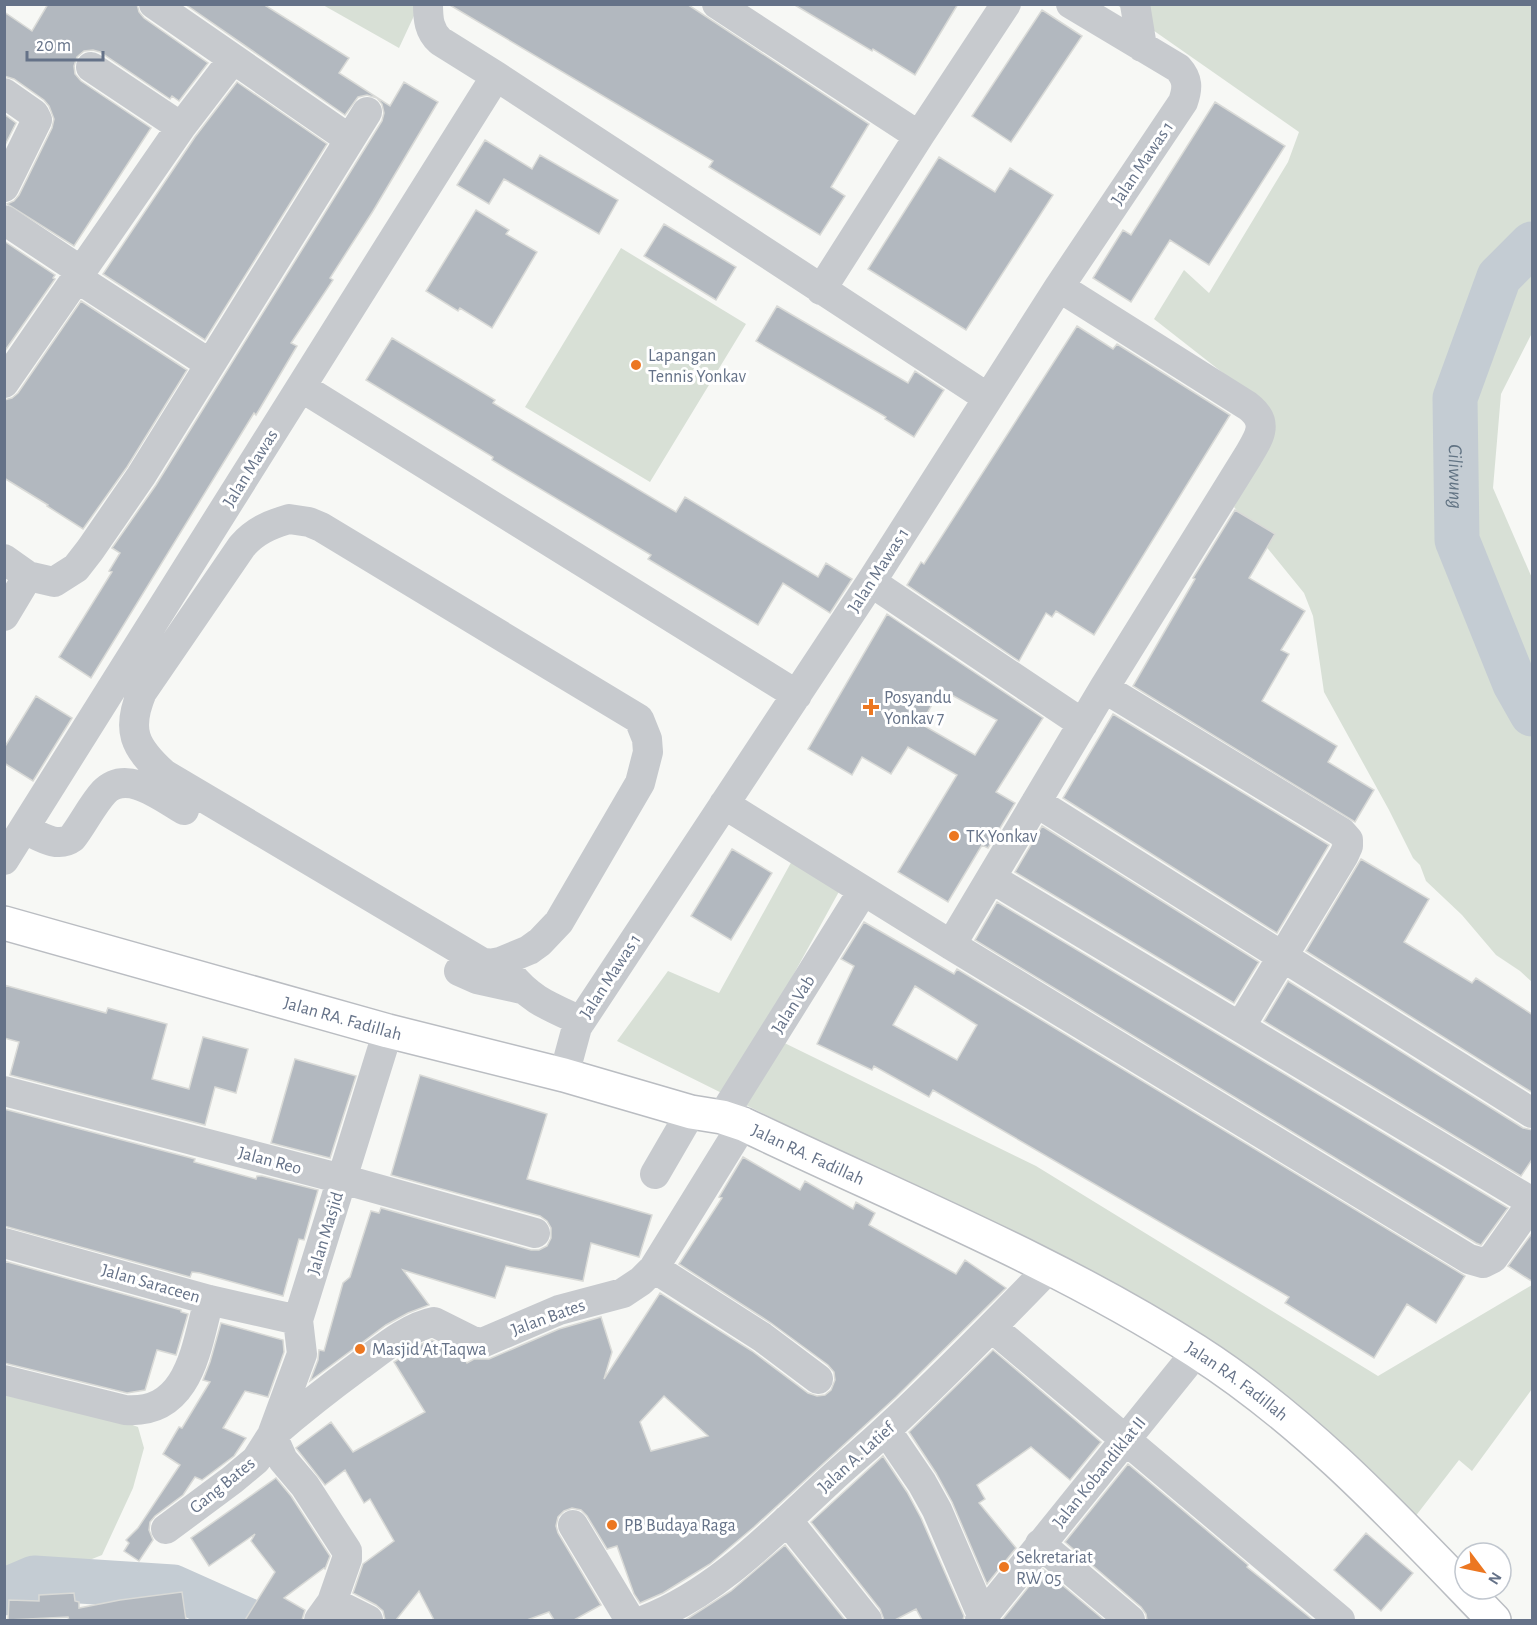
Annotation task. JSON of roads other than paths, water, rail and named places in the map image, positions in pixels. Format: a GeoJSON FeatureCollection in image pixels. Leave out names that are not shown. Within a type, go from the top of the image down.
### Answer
{"type":"FeatureCollection","features":[{"type":"Feature","properties":{"kind":"main road","name":"Jalan RA. Fadillah"},"geometry":{"type":"LineString","coordinates":[[4,923],[388,1031],[564,1074],[718,1118],[955,1222],[1112,1302],[1197,1351],[1260,1396],[1368,1490],[1494,1620]]}},
{"type":"Feature","properties":{"kind":"street"},"geometry":{"type":"LineString","coordinates":[[154,4],[349,139]]}},
{"type":"Feature","properties":{"kind":"street"},"geometry":{"type":"LineString","coordinates":[[428,4],[430,27],[434,36],[988,398]]}},
{"type":"Feature","properties":{"kind":"street"},"geometry":{"type":"LineString","coordinates":[[717,4],[919,136]]}},
{"type":"Feature","properties":{"kind":"street"},"geometry":{"type":"LineString","coordinates":[[821,290],[1006,4]]}},
{"type":"Feature","properties":{"kind":"street"},"geometry":{"type":"LineString","coordinates":[[1071,4],[1142,47]]}},
{"type":"Feature","properties":{"kind":"street"},"geometry":{"type":"LineString","coordinates":[[1135,4],[1142,47]]}},
{"type":"Feature","properties":{"kind":"street","name":"Jalan Mawas 1"},"geometry":{"type":"LineString","coordinates":[[564,1074],[581,1021],[871,582],[1059,286],[1182,102],[1187,91],[1184,75],[1178,68],[1142,47]]}},
{"type":"Feature","properties":{"kind":"street"},"geometry":{"type":"LineString","coordinates":[[4,383],[181,127],[233,58]]}},
{"type":"Feature","properties":{"kind":"street"},"geometry":{"type":"LineString","coordinates":[[91,67],[181,127]]}},
{"type":"Feature","properties":{"kind":"street","name":"Jalan Mawas"},"geometry":{"type":"LineString","coordinates":[[4,860],[496,76]]}},
{"type":"Feature","properties":{"kind":"street"},"geometry":{"type":"LineString","coordinates":[[4,93],[34,114],[37,120],[4,187]]}},
{"type":"Feature","properties":{"kind":"street"},"geometry":{"type":"LineString","coordinates":[[4,616],[16,568],[54,582],[76,568],[90,550],[141,476],[349,139],[368,112]]}},
{"type":"Feature","properties":{"kind":"street"},"geometry":{"type":"LineString","coordinates":[[4,220],[79,275],[210,364]]}},
{"type":"Feature","properties":{"kind":"street"},"geometry":{"type":"LineString","coordinates":[[951,945],[1104,688],[1259,438],[1261,422],[1248,406],[1059,286]]}},
{"type":"Feature","properties":{"kind":"street"},"geometry":{"type":"LineString","coordinates":[[301,387],[796,694]]}},
{"type":"Feature","properties":{"kind":"street"},"geometry":{"type":"LineString","coordinates":[[288,519],[298,519],[321,527],[639,719],[647,739],[648,752],[642,777],[586,879],[549,933],[529,950],[500,962],[489,964],[472,957],[164,774],[142,753],[132,725],[135,707],[142,692],[242,546],[264,527],[288,519]]}},
{"type":"Feature","properties":{"kind":"street"},"geometry":{"type":"LineString","coordinates":[[871,582],[1083,724]]}},
{"type":"Feature","properties":{"kind":"street"},"geometry":{"type":"LineString","coordinates":[[1104,688],[1345,836],[1348,846],[1344,855],[1240,1027]]}},
{"type":"Feature","properties":{"kind":"street"},"geometry":{"type":"LineString","coordinates":[[24,829],[54,842],[67,842],[105,791],[114,785],[135,784],[146,788],[458,970],[477,979],[522,989]]}},
{"type":"Feature","properties":{"kind":"street"},"geometry":{"type":"LineString","coordinates":[[1036,802],[1533,1113]]}},
{"type":"Feature","properties":{"kind":"street"},"geometry":{"type":"LineString","coordinates":[[724,804],[951,945],[1469,1259],[1483,1263],[1493,1258],[1533,1202],[991,878]]}},
{"type":"Feature","properties":{"kind":"street","name":"Jalan Vab"},"geometry":{"type":"LineString","coordinates":[[718,1118],[863,891]]}},
{"type":"Feature","properties":{"kind":"street"},"geometry":{"type":"LineString","coordinates":[[500,962],[522,989],[546,1005],[581,1021]]}},
{"type":"Feature","properties":{"kind":"street","name":"Jalan Masjid"},"geometry":{"type":"LineString","coordinates":[[272,1435],[302,1354],[298,1320],[388,1031]]}},
{"type":"Feature","properties":{"kind":"street","name":"Jalan Reo"},"geometry":{"type":"LineString","coordinates":[[4,1091],[342,1179],[535,1233]]}},
{"type":"Feature","properties":{"kind":"street"},"geometry":{"type":"LineString","coordinates":[[655,1174],[718,1118]]}},
{"type":"Feature","properties":{"kind":"street","name":"Jalan Bates"},"geometry":{"type":"LineString","coordinates":[[272,1435],[323,1391],[388,1344],[417,1327],[434,1322],[472,1341],[482,1343],[524,1323],[559,1310],[622,1293],[641,1281],[654,1268],[718,1118]]}},
{"type":"Feature","properties":{"kind":"street","name":"Jalan Saraceen"},"geometry":{"type":"LineString","coordinates":[[4,1242],[209,1300],[298,1320]]}},
{"type":"Feature","properties":{"kind":"street"},"geometry":{"type":"LineString","coordinates":[[654,1268],[762,1337],[818,1379]]}},
{"type":"Feature","properties":{"kind":"street","name":"Jalan A. Latief"},"geometry":{"type":"LineString","coordinates":[[645,1620],[691,1598],[787,1520],[886,1430],[992,1328],[1048,1268]]}},
{"type":"Feature","properties":{"kind":"street"},"geometry":{"type":"LineString","coordinates":[[4,1380],[124,1410],[151,1407],[173,1395],[182,1386],[189,1373],[209,1300]]}},
{"type":"Feature","properties":{"kind":"street"},"geometry":{"type":"LineString","coordinates":[[995,1330],[1340,1620]]}},
{"type":"Feature","properties":{"kind":"street","name":"Jalan Kobandiklat II"},"geometry":{"type":"LineString","coordinates":[[981,1618],[1197,1351]]}},
{"type":"Feature","properties":{"kind":"street"},"geometry":{"type":"LineString","coordinates":[[886,1430],[922,1483],[937,1510],[981,1618]]}},
{"type":"Feature","properties":{"kind":"street"},"geometry":{"type":"LineString","coordinates":[[272,1435],[283,1460],[305,1486],[347,1551],[347,1559],[325,1611],[368,1620]]}},
{"type":"Feature","properties":{"kind":"street","name":"Gang Bates"},"geometry":{"type":"LineString","coordinates":[[166,1529],[256,1460],[272,1435]]}},
{"type":"Feature","properties":{"kind":"street"},"geometry":{"type":"LineString","coordinates":[[787,1520],[867,1620]]}},
{"type":"Feature","properties":{"kind":"street"},"geometry":{"type":"LineString","coordinates":[[573,1525],[630,1620]]}},
{"type":"Feature","properties":{"kind":"street"},"geometry":{"type":"LineString","coordinates":[[1040,1544],[1130,1620]]}},
{"type":"Feature","properties":{"kind":"waterway","name":"Ciliwung"},"geometry":{"type":"LineString","coordinates":[[1532,244],[1499,277],[1455,398],[1457,540],[1515,684],[1532,714]]}},
{"type":"Feature","properties":{"kind":"waterway"},"geometry":{"type":"LineString","coordinates":[[4,1593],[34,1578],[173,1587],[247,1620]]}},
{"type":"Feature","properties":{"kind":"place","name":"Lapangan Tennis Yonkav"},"geometry":{"type":"Point","coordinates":[636,365]}},
{"type":"Feature","properties":{"kind":"place","name":"Posyandu Yonkav 7"},"geometry":{"type":"Point","coordinates":[871,707]}},
{"type":"Feature","properties":{"kind":"place","name":"TK Yonkav"},"geometry":{"type":"Point","coordinates":[954,836]}},
{"type":"Feature","properties":{"kind":"place","name":"Masjid At Taqwa"},"geometry":{"type":"Point","coordinates":[360,1349]}},
{"type":"Feature","properties":{"kind":"place","name":"PB Budaya Raga"},"geometry":{"type":"Point","coordinates":[612,1525]}},
{"type":"Feature","properties":{"kind":"place","name":"Sekretariat RW 05"},"geometry":{"type":"Point","coordinates":[1004,1567]}}]}
